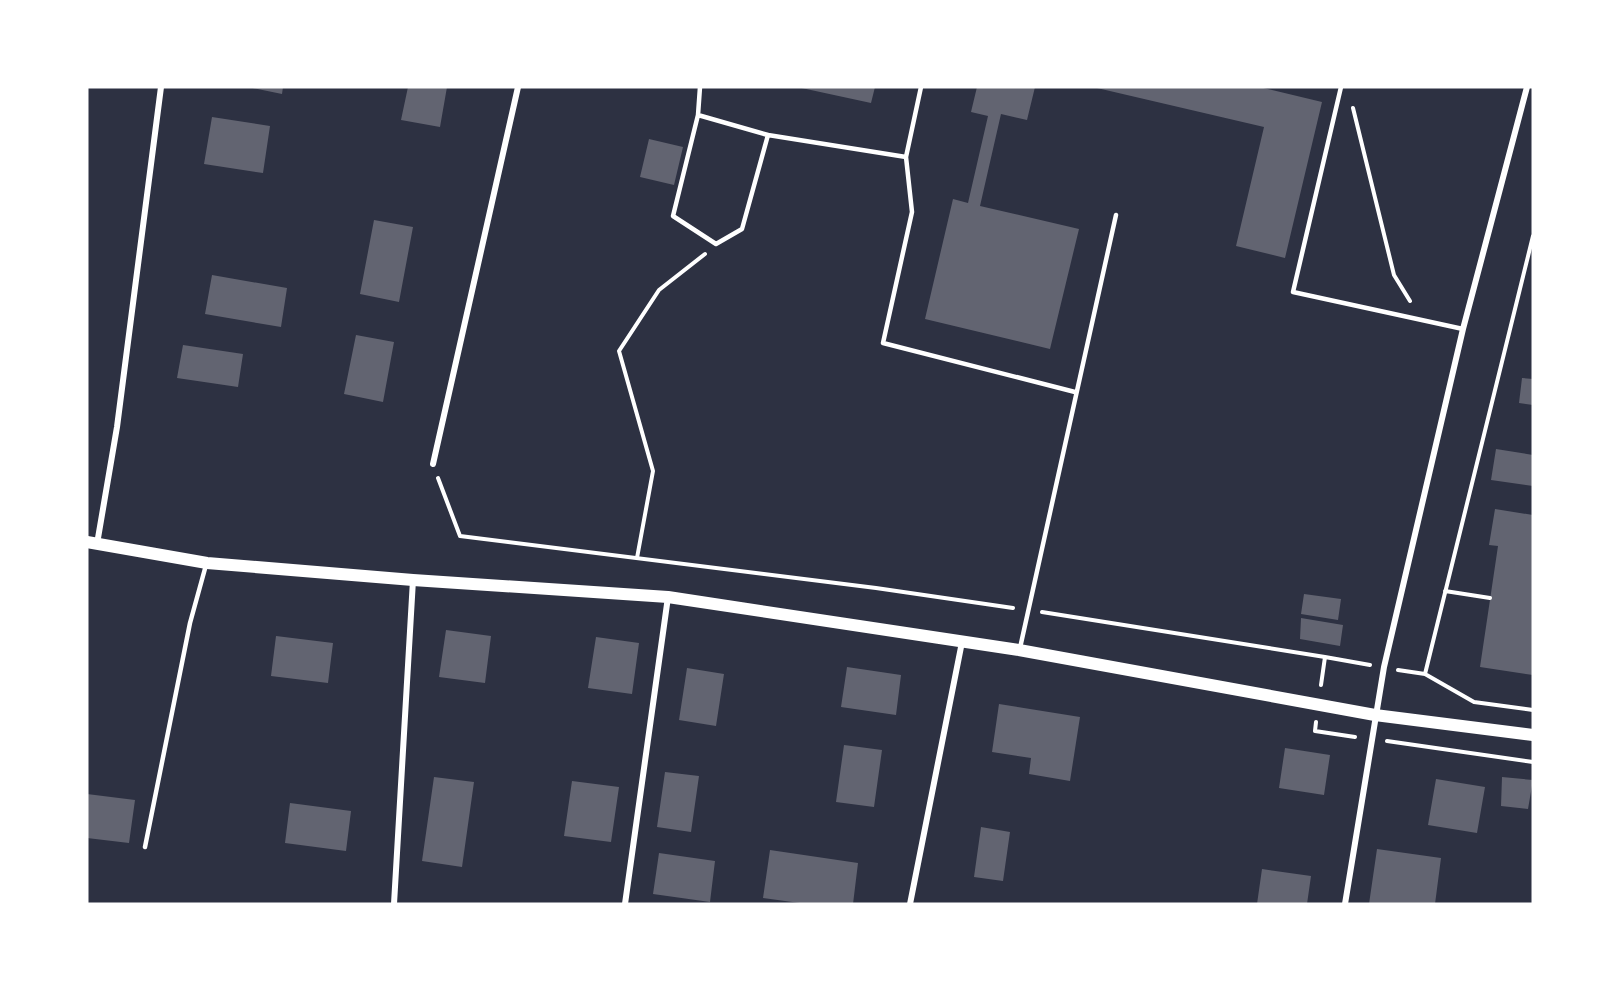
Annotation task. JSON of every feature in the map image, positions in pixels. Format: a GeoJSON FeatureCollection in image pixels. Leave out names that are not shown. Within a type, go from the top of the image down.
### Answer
{"type":"FeatureCollection","features":[{"type":"Feature","properties":{"kind":"main road"},"geometry":{"type":"LineString","coordinates":[[92,543],[207,562],[413,580],[668,597],[1019,651],[1375,715],[1533,735]]}},
{"type":"Feature","properties":{"kind":"street"},"geometry":{"type":"LineString","coordinates":[[92,543],[117,427],[161,87]]}},
{"type":"Feature","properties":{"kind":"street"},"geometry":{"type":"LineString","coordinates":[[433,464],[518,87]]}},
{"type":"Feature","properties":{"kind":"street"},"geometry":{"type":"LineString","coordinates":[[1345,904],[1384,667],[1463,329],[1527,87]]}},
{"type":"Feature","properties":{"kind":"street"},"geometry":{"type":"LineString","coordinates":[[394,904],[413,580]]}},
{"type":"Feature","properties":{"kind":"street"},"geometry":{"type":"LineString","coordinates":[[625,904],[668,597]]}},
{"type":"Feature","properties":{"kind":"street"},"geometry":{"type":"LineString","coordinates":[[910,904],[962,642]]}},
{"type":"Feature","properties":{"kind":"lane"},"geometry":{"type":"LineString","coordinates":[[700,87],[698,115],[673,216],[716,244],[742,229],[768,135]]}},
{"type":"Feature","properties":{"kind":"lane"},"geometry":{"type":"LineString","coordinates":[[921,87],[906,157],[912,212],[883,343],[1075,392]]}},
{"type":"Feature","properties":{"kind":"lane"},"geometry":{"type":"LineString","coordinates":[[1341,87],[1293,292],[1463,329]]}},
{"type":"Feature","properties":{"kind":"lane"},"geometry":{"type":"LineString","coordinates":[[698,115],[768,135],[906,157]]}},
{"type":"Feature","properties":{"kind":"lane"},"geometry":{"type":"LineString","coordinates":[[1019,651],[1116,215]]}},
{"type":"Feature","properties":{"kind":"lane"},"geometry":{"type":"LineString","coordinates":[[145,847],[189,623],[207,562]]}},
{"type":"Feature","properties":{"kind":"path"},"geometry":{"type":"LineString","coordinates":[[1351,98],[1394,275],[1423,322]]}},
{"type":"Feature","properties":{"kind":"path"},"geometry":{"type":"LineString","coordinates":[[1425,674],[1533,236]]}},
{"type":"Feature","properties":{"kind":"path"},"geometry":{"type":"LineString","coordinates":[[638,558],[653,471],[619,351],[659,290],[716,244]]}},
{"type":"Feature","properties":{"kind":"path"},"geometry":{"type":"LineString","coordinates":[[433,464],[460,536],[1029,610],[1325,657]]}},
{"type":"Feature","properties":{"kind":"path"},"geometry":{"type":"LineString","coordinates":[[1445,591],[1490,598]]}},
{"type":"Feature","properties":{"kind":"building"},"geometry":{"type":"Polygon","coordinates":[[[248,87],[283,87],[282,94],[248,87]]]}},
{"type":"Feature","properties":{"kind":"building"},"geometry":{"type":"Polygon","coordinates":[[[408,87],[447,87],[440,127],[401,120],[408,87]]]}},
{"type":"Feature","properties":{"kind":"building"},"geometry":{"type":"Polygon","coordinates":[[[797,87],[875,87],[871,103],[797,87]]]}},
{"type":"Feature","properties":{"kind":"building"},"geometry":{"type":"Polygon","coordinates":[[[977,87],[1035,87],[1027,120],[1001,114],[980,206],[1079,229],[1050,349],[925,319],[953,199],[968,203],[988,116],[971,112],[977,87]]]}},
{"type":"Feature","properties":{"kind":"building"},"geometry":{"type":"Polygon","coordinates":[[[1259,87],[1322,102],[1285,258],[1236,246],[1264,127],[1097,88],[1259,87]]]}},
{"type":"Feature","properties":{"kind":"building"},"geometry":{"type":"Polygon","coordinates":[[[212,117],[270,126],[263,173],[204,164],[212,117]]]}},
{"type":"Feature","properties":{"kind":"building"},"geometry":{"type":"Polygon","coordinates":[[[649,139],[683,147],[674,185],[640,177],[649,139]]]}},
{"type":"Feature","properties":{"kind":"building"},"geometry":{"type":"Polygon","coordinates":[[[374,220],[413,227],[399,302],[360,294],[374,220]]]}},
{"type":"Feature","properties":{"kind":"building"},"geometry":{"type":"Polygon","coordinates":[[[212,275],[287,288],[281,327],[205,314],[212,275]]]}},
{"type":"Feature","properties":{"kind":"building"},"geometry":{"type":"Polygon","coordinates":[[[356,335],[394,342],[383,402],[344,394],[356,335]]]}},
{"type":"Feature","properties":{"kind":"building"},"geometry":{"type":"Polygon","coordinates":[[[183,345],[243,354],[238,387],[177,378],[183,345]]]}},
{"type":"Feature","properties":{"kind":"building"},"geometry":{"type":"Polygon","coordinates":[[[1522,378],[1533,379],[1533,405],[1519,403],[1522,378]]]}},
{"type":"Feature","properties":{"kind":"building"},"geometry":{"type":"Polygon","coordinates":[[[1496,449],[1533,455],[1533,486],[1491,480],[1496,449]]]}},
{"type":"Feature","properties":{"kind":"building"},"geometry":{"type":"Polygon","coordinates":[[[1495,509],[1533,515],[1533,675],[1480,667],[1498,546],[1489,545],[1495,509]]]}},
{"type":"Feature","properties":{"kind":"building"},"geometry":{"type":"Polygon","coordinates":[[[1304,594],[1341,599],[1338,620],[1301,614],[1304,594]]]}},
{"type":"Feature","properties":{"kind":"building"},"geometry":{"type":"Polygon","coordinates":[[[1301,618],[1343,625],[1340,646],[1300,639],[1301,618]]]}},
{"type":"Feature","properties":{"kind":"building"},"geometry":{"type":"Polygon","coordinates":[[[446,630],[491,636],[485,683],[439,677],[446,630]]]}},
{"type":"Feature","properties":{"kind":"building"},"geometry":{"type":"Polygon","coordinates":[[[276,636],[333,643],[328,683],[271,676],[276,636]]]}},
{"type":"Feature","properties":{"kind":"building"},"geometry":{"type":"Polygon","coordinates":[[[596,637],[639,643],[632,694],[588,688],[596,637]]]}},
{"type":"Feature","properties":{"kind":"building"},"geometry":{"type":"Polygon","coordinates":[[[847,667],[901,675],[896,715],[841,707],[847,667]]]}},
{"type":"Feature","properties":{"kind":"building"},"geometry":{"type":"Polygon","coordinates":[[[687,668],[724,674],[716,726],[679,720],[687,668]]]}},
{"type":"Feature","properties":{"kind":"building"},"geometry":{"type":"Polygon","coordinates":[[[999,704],[1080,717],[1070,781],[1029,774],[1031,758],[992,752],[999,704]]]}},
{"type":"Feature","properties":{"kind":"building"},"geometry":{"type":"Polygon","coordinates":[[[844,745],[882,750],[874,807],[836,802],[844,745]]]}},
{"type":"Feature","properties":{"kind":"building"},"geometry":{"type":"Polygon","coordinates":[[[1285,748],[1330,755],[1324,795],[1279,788],[1285,748]]]}},
{"type":"Feature","properties":{"kind":"building"},"geometry":{"type":"Polygon","coordinates":[[[665,772],[699,776],[691,832],[657,827],[665,772]]]}},
{"type":"Feature","properties":{"kind":"building"},"geometry":{"type":"Polygon","coordinates":[[[434,777],[474,782],[462,867],[422,861],[434,777]]]}},
{"type":"Feature","properties":{"kind":"building"},"geometry":{"type":"Polygon","coordinates":[[[1502,777],[1533,780],[1528,809],[1501,806],[1502,777]]]}},
{"type":"Feature","properties":{"kind":"building"},"geometry":{"type":"Polygon","coordinates":[[[1436,779],[1485,787],[1477,833],[1428,825],[1436,779]]]}},
{"type":"Feature","properties":{"kind":"building"},"geometry":{"type":"Polygon","coordinates":[[[572,781],[619,787],[611,842],[564,836],[572,781]]]}},
{"type":"Feature","properties":{"kind":"building"},"geometry":{"type":"Polygon","coordinates":[[[87,794],[135,800],[129,843],[87,838],[87,794]]]}},
{"type":"Feature","properties":{"kind":"building"},"geometry":{"type":"Polygon","coordinates":[[[290,803],[351,811],[346,851],[285,843],[290,803]]]}},
{"type":"Feature","properties":{"kind":"building"},"geometry":{"type":"Polygon","coordinates":[[[981,827],[1010,832],[1003,881],[974,877],[981,827]]]}},
{"type":"Feature","properties":{"kind":"building"},"geometry":{"type":"Polygon","coordinates":[[[1377,849],[1441,858],[1435,904],[1369,904],[1377,849]]]}},
{"type":"Feature","properties":{"kind":"building"},"geometry":{"type":"Polygon","coordinates":[[[770,850],[858,863],[853,904],[807,904],[763,898],[770,850]]]}},
{"type":"Feature","properties":{"kind":"building"},"geometry":{"type":"Polygon","coordinates":[[[659,853],[715,861],[710,902],[653,894],[659,853]]]}},
{"type":"Feature","properties":{"kind":"building"},"geometry":{"type":"Polygon","coordinates":[[[1262,869],[1311,876],[1307,904],[1257,904],[1262,869]]]}}]}
